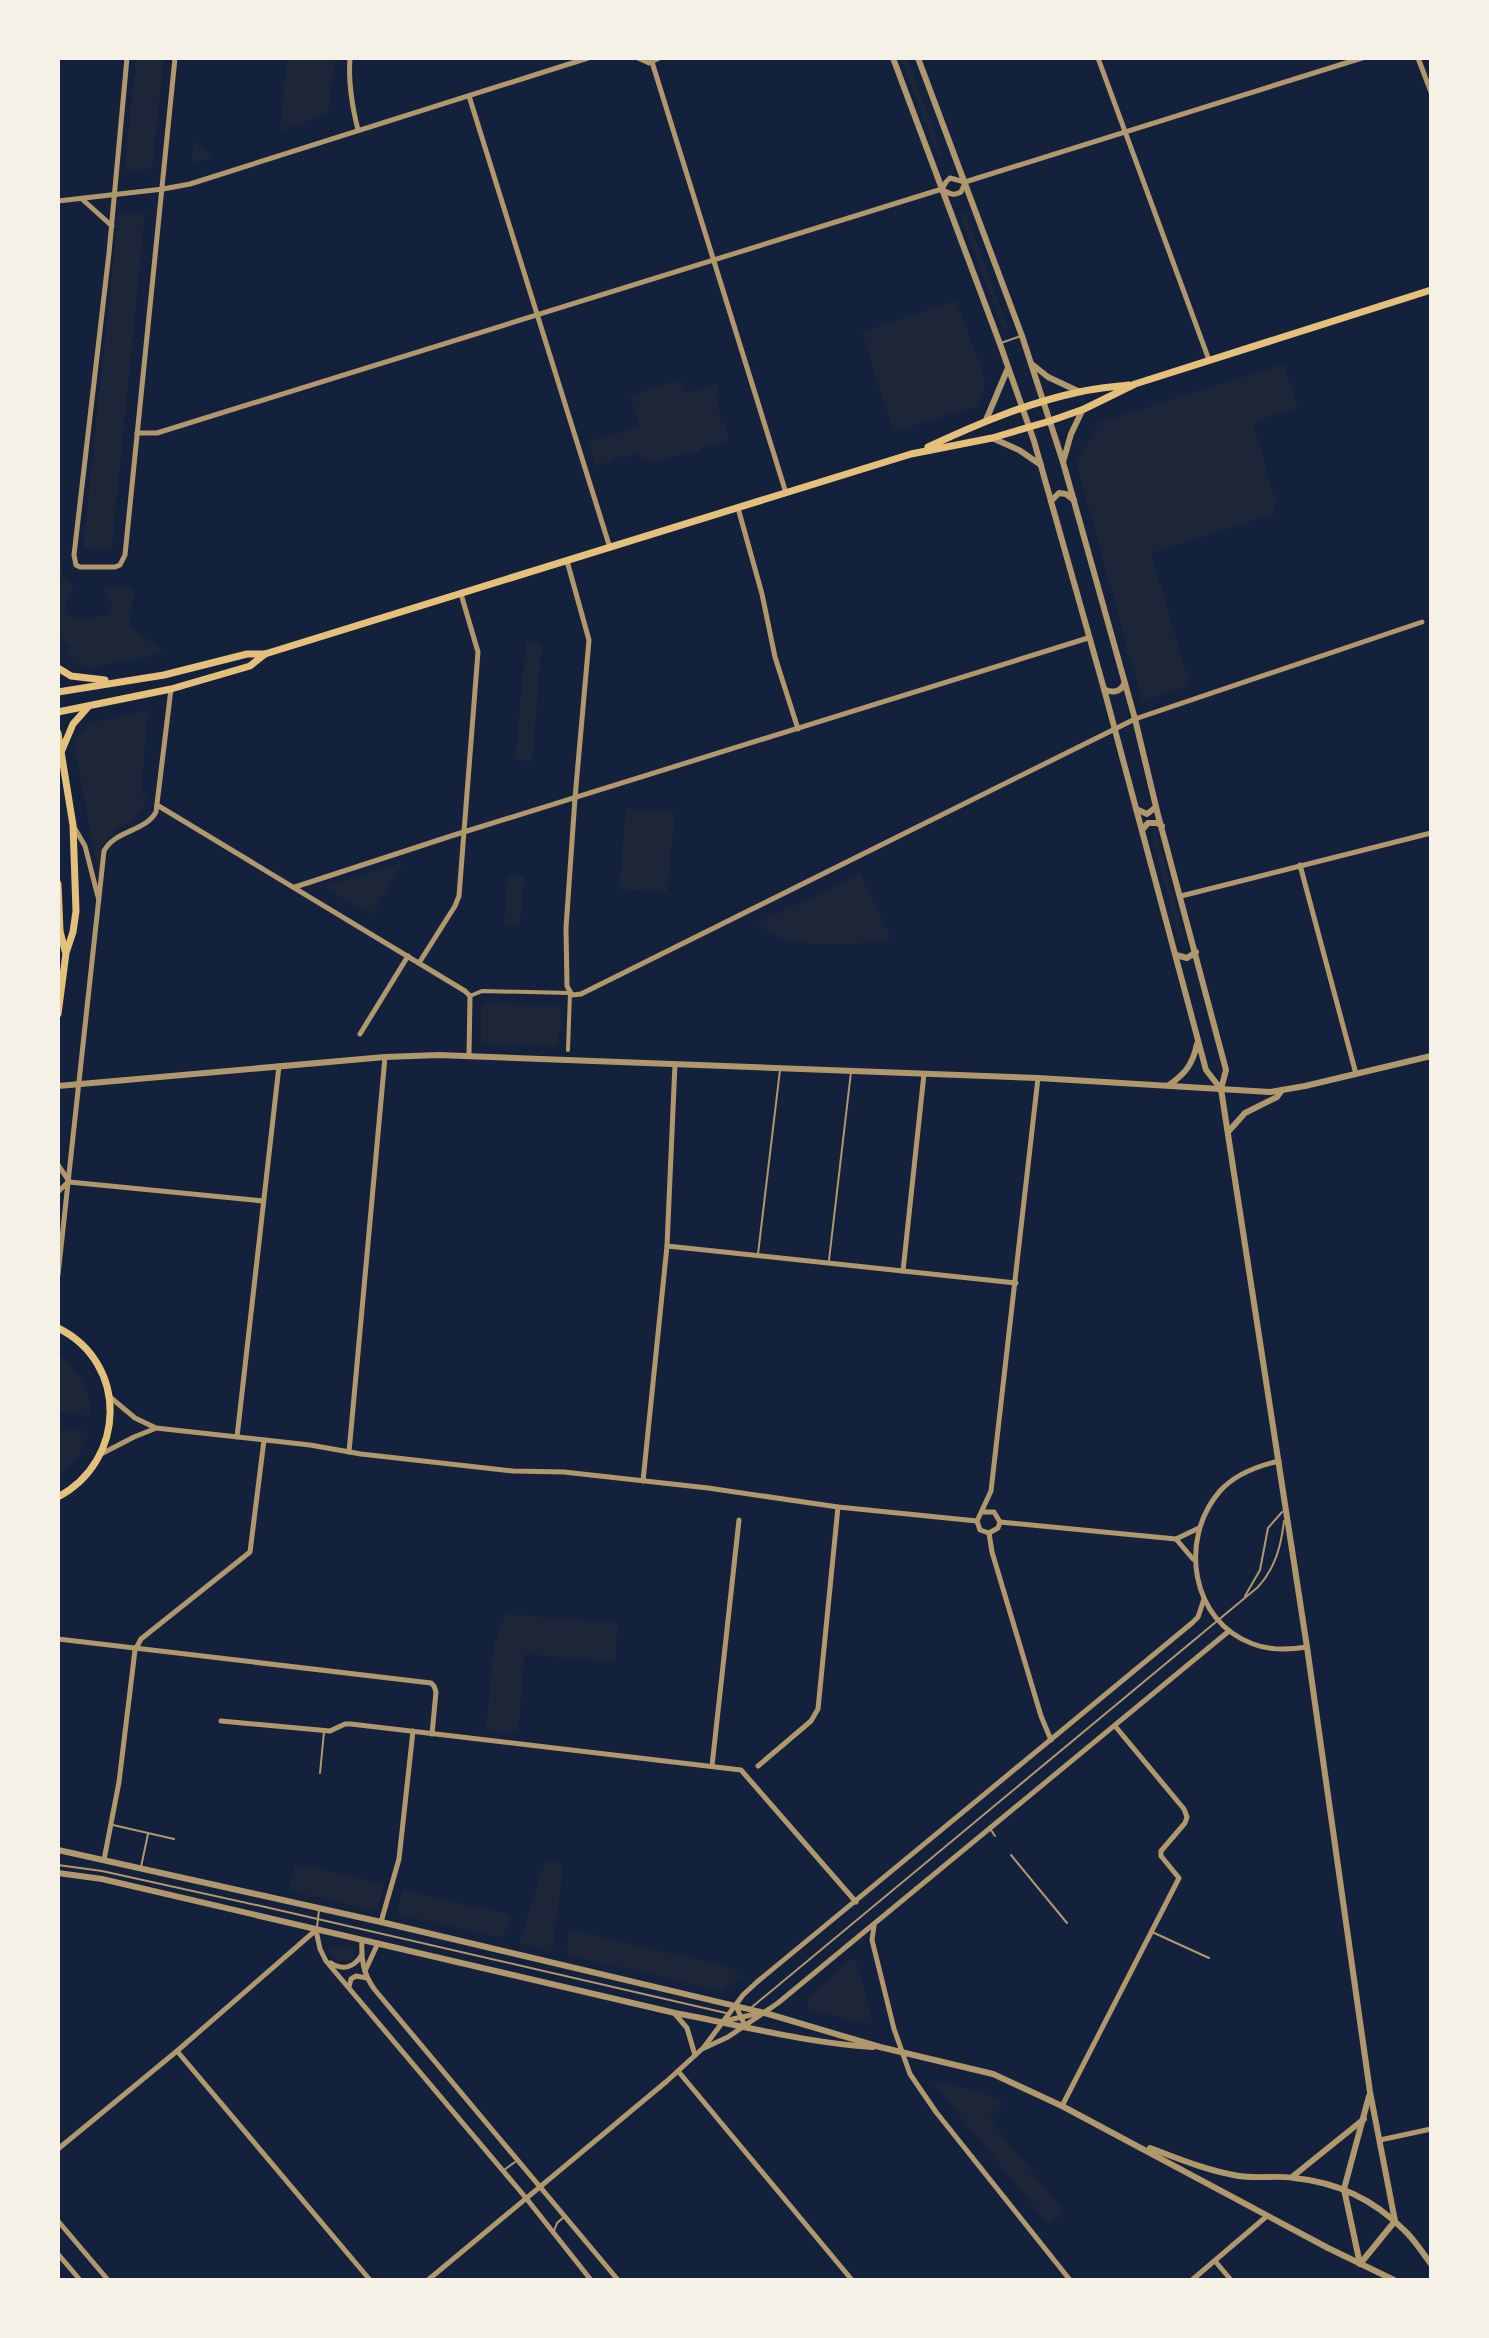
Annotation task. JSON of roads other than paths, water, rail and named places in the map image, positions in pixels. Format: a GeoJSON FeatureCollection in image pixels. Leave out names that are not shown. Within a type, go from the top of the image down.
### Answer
{"type":"FeatureCollection","features":[{"type":"Feature","properties":{"kind":"main road"},"geometry":{"type":"LineString","coordinates":[[58,692],[164,675],[247,654],[265,654],[915,453],[992,438],[1050,421],[1084,409],[1135,384],[1428,292]]}},
{"type":"Feature","properties":{"kind":"main road"},"geometry":{"type":"LineString","coordinates":[[915,453],[986,420],[1080,392],[1135,384]]}},
{"type":"Feature","properties":{"kind":"main road"},"geometry":{"type":"LineString","coordinates":[[58,712],[171,689],[250,666],[265,654]]}},
{"type":"Feature","properties":{"kind":"main road"},"geometry":{"type":"LineString","coordinates":[[58,668],[84,679],[123,680]]}},
{"type":"Feature","properties":{"kind":"main road"},"geometry":{"type":"LineString","coordinates":[[62,753],[73,724],[88,707]]}},
{"type":"Feature","properties":{"kind":"main road"},"geometry":{"type":"LineString","coordinates":[[58,733],[73,825],[76,911],[66,953],[58,1014]]}},
{"type":"Feature","properties":{"kind":"main road"},"geometry":{"type":"LineString","coordinates":[[58,884],[60,931],[66,953]]}},
{"type":"Feature","properties":{"kind":"main road"},"geometry":{"type":"LineString","coordinates":[[58,1328],[91,1355],[103,1375],[109,1397],[110,1421],[95,1464],[80,1482],[58,1497]]}},
{"type":"Feature","properties":{"kind":"street"},"geometry":{"type":"LineString","coordinates":[[127,58],[112,226],[74,560],[80,567],[120,565],[125,555],[175,58]]}},
{"type":"Feature","properties":{"kind":"street"},"geometry":{"type":"LineString","coordinates":[[350,58],[349,84],[358,130]]}},
{"type":"Feature","properties":{"kind":"street"},"geometry":{"type":"LineString","coordinates":[[58,201],[190,184],[588,58]]}},
{"type":"Feature","properties":{"kind":"street"},"geometry":{"type":"LineString","coordinates":[[638,58],[645,62],[659,58]]}},
{"type":"Feature","properties":{"kind":"street"},"geometry":{"type":"LineString","coordinates":[[893,58],[1000,344],[1041,465],[1197,1040],[1206,1070],[1221,1089]]}},
{"type":"Feature","properties":{"kind":"street"},"geometry":{"type":"LineString","coordinates":[[918,58],[1022,336],[1063,462],[1135,719],[1226,1070],[1221,1089],[1307,1647],[1370,2092],[1395,2221],[1360,2264]]}},
{"type":"Feature","properties":{"kind":"street"},"geometry":{"type":"LineString","coordinates":[[1098,58],[1209,360]]}},
{"type":"Feature","properties":{"kind":"street"},"geometry":{"type":"LineString","coordinates":[[137,433],[157,433],[942,189],[950,178],[965,182],[1362,58]]}},
{"type":"Feature","properties":{"kind":"street"},"geometry":{"type":"LineString","coordinates":[[1418,58],[1431,92]]}},
{"type":"Feature","properties":{"kind":"street"},"geometry":{"type":"LineString","coordinates":[[652,62],[786,493]]}},
{"type":"Feature","properties":{"kind":"street"},"geometry":{"type":"LineString","coordinates":[[469,96],[610,548]]}},
{"type":"Feature","properties":{"kind":"street"},"geometry":{"type":"LineString","coordinates":[[942,189],[952,195],[957,194],[965,182]]}},
{"type":"Feature","properties":{"kind":"street"},"geometry":{"type":"LineString","coordinates":[[81,198],[112,226]]}},
{"type":"Feature","properties":{"kind":"street"},"geometry":{"type":"LineString","coordinates":[[1030,362],[1048,377],[1080,392]]}},
{"type":"Feature","properties":{"kind":"street"},"geometry":{"type":"LineString","coordinates":[[986,420],[1008,368]]}},
{"type":"Feature","properties":{"kind":"street"},"geometry":{"type":"LineString","coordinates":[[1063,462],[1071,434],[1084,409]]}},
{"type":"Feature","properties":{"kind":"street"},"geometry":{"type":"LineString","coordinates":[[992,438],[1019,450],[1041,465]]}},
{"type":"Feature","properties":{"kind":"street"},"geometry":{"type":"LineString","coordinates":[[1051,501],[1059,493],[1074,500]]}},
{"type":"Feature","properties":{"kind":"street"},"geometry":{"type":"LineString","coordinates":[[738,508],[762,594],[775,657],[798,729]]}},
{"type":"Feature","properties":{"kind":"street"},"geometry":{"type":"LineString","coordinates":[[567,561],[589,640],[566,928],[567,986],[570,993],[568,1050]]}},
{"type":"Feature","properties":{"kind":"street"},"geometry":{"type":"LineString","coordinates":[[419,963],[457,902],[478,652],[461,594]]}},
{"type":"Feature","properties":{"kind":"street"},"geometry":{"type":"LineString","coordinates":[[470,996],[482,991],[581,994],[1135,719],[1422,622]]}},
{"type":"Feature","properties":{"kind":"street"},"geometry":{"type":"LineString","coordinates":[[295,887],[1088,638]]}},
{"type":"Feature","properties":{"kind":"street"},"geometry":{"type":"LineString","coordinates":[[1104,689],[1114,692],[1124,683]]}},
{"type":"Feature","properties":{"kind":"street"},"geometry":{"type":"LineString","coordinates":[[58,1275],[104,851],[109,843],[153,817],[171,689]]}},
{"type":"Feature","properties":{"kind":"street"},"geometry":{"type":"LineString","coordinates":[[157,805],[470,996]]}},
{"type":"Feature","properties":{"kind":"street"},"geometry":{"type":"LineString","coordinates":[[1136,809],[1147,814],[1156,806]]}},
{"type":"Feature","properties":{"kind":"street"},"geometry":{"type":"LineString","coordinates":[[1142,830],[1148,823],[1162,826]]}},
{"type":"Feature","properties":{"kind":"street"},"geometry":{"type":"LineString","coordinates":[[73,825],[85,846],[98,898]]}},
{"type":"Feature","properties":{"kind":"street"},"geometry":{"type":"LineString","coordinates":[[1181,896],[1431,833]]}},
{"type":"Feature","properties":{"kind":"street"},"geometry":{"type":"LineString","coordinates":[[1300,865],[1356,1074]]}},
{"type":"Feature","properties":{"kind":"street"},"geometry":{"type":"LineString","coordinates":[[1176,955],[1187,958],[1196,952]]}},
{"type":"Feature","properties":{"kind":"street"},"geometry":{"type":"LineString","coordinates":[[360,1034],[408,956]]}},
{"type":"Feature","properties":{"kind":"street"},"geometry":{"type":"LineString","coordinates":[[469,1056],[470,996]]}},
{"type":"Feature","properties":{"kind":"street"},"geometry":{"type":"LineString","coordinates":[[1169,1085],[1184,1074],[1194,1057],[1197,1040]]}},
{"type":"Feature","properties":{"kind":"street"},"geometry":{"type":"LineString","coordinates":[[58,1086],[385,1057],[469,1056],[1038,1078],[1270,1092],[1431,1056]]}},
{"type":"Feature","properties":{"kind":"street"},"geometry":{"type":"LineString","coordinates":[[349,1452],[385,1057]]}},
{"type":"Feature","properties":{"kind":"street"},"geometry":{"type":"LineString","coordinates":[[643,1481],[667,1246],[675,1064]]}},
{"type":"Feature","properties":{"kind":"street"},"geometry":{"type":"LineString","coordinates":[[237,1437],[279,1066]]}},
{"type":"Feature","properties":{"kind":"street"},"geometry":{"type":"LineString","coordinates":[[903,1271],[924,1074]]}},
{"type":"Feature","properties":{"kind":"street"},"geometry":{"type":"LineString","coordinates":[[982,1512],[994,1512],[1000,1522],[998,1528],[989,1533],[980,1530],[977,1521],[991,1491],[1038,1078]]}},
{"type":"Feature","properties":{"kind":"street"},"geometry":{"type":"LineString","coordinates":[[1228,1132],[1245,1113],[1272,1100],[1282,1090]]}},
{"type":"Feature","properties":{"kind":"street"},"geometry":{"type":"LineString","coordinates":[[58,1165],[69,1182]]}},
{"type":"Feature","properties":{"kind":"street"},"geometry":{"type":"LineString","coordinates":[[58,1192],[69,1182],[263,1201]]}},
{"type":"Feature","properties":{"kind":"street"},"geometry":{"type":"LineString","coordinates":[[667,1246],[1016,1283]]}},
{"type":"Feature","properties":{"kind":"street"},"geometry":{"type":"LineString","coordinates":[[109,1397],[135,1418],[156,1428],[513,1471],[543,1470],[977,1521]]}},
{"type":"Feature","properties":{"kind":"street"},"geometry":{"type":"LineString","coordinates":[[101,1454],[156,1428]]}},
{"type":"Feature","properties":{"kind":"street"},"geometry":{"type":"LineString","coordinates":[[104,1860],[119,1782],[135,1650],[141,1639],[250,1552],[264,1440]]}},
{"type":"Feature","properties":{"kind":"street"},"geometry":{"type":"LineString","coordinates":[[1195,1564],[1200,1527],[1220,1491],[1247,1471],[1279,1461]]}},
{"type":"Feature","properties":{"kind":"street"},"geometry":{"type":"LineString","coordinates":[[758,1766],[816,1715],[838,1507]]}},
{"type":"Feature","properties":{"kind":"street"},"geometry":{"type":"LineString","coordinates":[[712,1766],[739,1520]]}},
{"type":"Feature","properties":{"kind":"street"},"geometry":{"type":"LineString","coordinates":[[1000,1522],[1176,1539],[1200,1527]]}},
{"type":"Feature","properties":{"kind":"street"},"geometry":{"type":"LineString","coordinates":[[989,1533],[1041,1716],[1051,1740]]}},
{"type":"Feature","properties":{"kind":"street"},"geometry":{"type":"LineString","coordinates":[[1176,1539],[1190,1553],[1204,1599],[1217,1621],[1229,1631],[1253,1645],[1267,1648],[1287,1650],[1307,1647]]}},
{"type":"Feature","properties":{"kind":"street"},"geometry":{"type":"LineString","coordinates":[[428,2280],[678,2071],[702,2049],[743,1995],[757,1982],[1192,1623],[1198,1617],[1204,1599]]}},
{"type":"Feature","properties":{"kind":"street"},"geometry":{"type":"LineString","coordinates":[[702,2049],[728,2037],[765,2013],[1229,1631]]}},
{"type":"Feature","properties":{"kind":"street"},"geometry":{"type":"LineString","coordinates":[[58,1639],[431,1683],[436,1692],[432,1734]]}},
{"type":"Feature","properties":{"kind":"street"},"geometry":{"type":"LineString","coordinates":[[221,1721],[324,1731],[351,1724],[735,1768],[746,1774],[856,1902]]}},
{"type":"Feature","properties":{"kind":"street"},"geometry":{"type":"LineString","coordinates":[[1062,2106],[1179,1878],[1163,1860],[1161,1851],[1187,1817],[1181,1804],[1115,1726]]}},
{"type":"Feature","properties":{"kind":"street"},"geometry":{"type":"LineString","coordinates":[[381,1922],[399,1859],[413,1731]]}},
{"type":"Feature","properties":{"kind":"street"},"geometry":{"type":"LineString","coordinates":[[58,1850],[749,2009],[902,2053],[1002,2077],[1131,2141],[1394,2280]]}},
{"type":"Feature","properties":{"kind":"street"},"geometry":{"type":"LineString","coordinates":[[58,1873],[102,1879],[675,2013],[815,2041],[880,2047]]}},
{"type":"Feature","properties":{"kind":"street"},"geometry":{"type":"LineString","coordinates":[[874,1925],[872,1940],[894,2029],[910,2074],[936,2112],[1070,2280]]}},
{"type":"Feature","properties":{"kind":"street"},"geometry":{"type":"LineString","coordinates":[[316,1930],[326,1961],[503,2170],[591,2280]]}},
{"type":"Feature","properties":{"kind":"street"},"geometry":{"type":"LineString","coordinates":[[58,2149],[316,1930]]}},
{"type":"Feature","properties":{"kind":"street"},"geometry":{"type":"LineString","coordinates":[[362,1940],[361,1956],[367,1979],[618,2280]]}},
{"type":"Feature","properties":{"kind":"street"},"geometry":{"type":"LineString","coordinates":[[364,1971],[378,1943]]}},
{"type":"Feature","properties":{"kind":"street"},"geometry":{"type":"LineString","coordinates":[[326,1961],[343,1968],[351,1966],[361,1956]]}},
{"type":"Feature","properties":{"kind":"street"},"geometry":{"type":"LineString","coordinates":[[350,1990],[351,1979],[356,1976],[367,1979]]}},
{"type":"Feature","properties":{"kind":"street"},"geometry":{"type":"LineString","coordinates":[[736,2006],[745,2026]]}},
{"type":"Feature","properties":{"kind":"street"},"geometry":{"type":"LineString","coordinates":[[675,2013],[687,2028],[695,2055]]}},
{"type":"Feature","properties":{"kind":"street"},"geometry":{"type":"LineString","coordinates":[[724,2021],[765,2013]]}},
{"type":"Feature","properties":{"kind":"street"},"geometry":{"type":"LineString","coordinates":[[177,2051],[370,2280]]}},
{"type":"Feature","properties":{"kind":"street"},"geometry":{"type":"LineString","coordinates":[[678,2071],[852,2280]]}},
{"type":"Feature","properties":{"kind":"street"},"geometry":{"type":"LineString","coordinates":[[1360,2264],[1344,2189],[1370,2092]]}},
{"type":"Feature","properties":{"kind":"street"},"geometry":{"type":"LineString","coordinates":[[1291,2177],[1364,2119]]}},
{"type":"Feature","properties":{"kind":"street"},"geometry":{"type":"LineString","coordinates":[[1380,2140],[1431,2129]]}},
{"type":"Feature","properties":{"kind":"street"},"geometry":{"type":"LineString","coordinates":[[1131,2141],[1213,2171],[1251,2178],[1291,2177],[1344,2189],[1395,2221],[1431,2264]]}},
{"type":"Feature","properties":{"kind":"street"},"geometry":{"type":"LineString","coordinates":[[1192,2280],[1268,2215]]}},
{"type":"Feature","properties":{"kind":"street"},"geometry":{"type":"LineString","coordinates":[[58,2221],[108,2280]]}},
{"type":"Feature","properties":{"kind":"street"},"geometry":{"type":"LineString","coordinates":[[58,2254],[80,2280]]}},
{"type":"Feature","properties":{"kind":"street"},"geometry":{"type":"LineString","coordinates":[[1215,2261],[1231,2280]]}},
{"type":"Feature","properties":{"kind":"lane"},"geometry":{"type":"LineString","coordinates":[[1000,344],[1022,336]]}},
{"type":"Feature","properties":{"kind":"lane"},"geometry":{"type":"LineString","coordinates":[[758,1255],[781,1068]]}},
{"type":"Feature","properties":{"kind":"lane"},"geometry":{"type":"LineString","coordinates":[[829,1263],[851,1071]]}},
{"type":"Feature","properties":{"kind":"lane"},"geometry":{"type":"LineString","coordinates":[[1244,1598],[1260,1570],[1268,1528],[1286,1508]]}},
{"type":"Feature","properties":{"kind":"lane"},"geometry":{"type":"LineString","coordinates":[[58,1865],[123,1876],[380,1933],[741,2017],[1266,1578],[1279,1552],[1286,1508]]}},
{"type":"Feature","properties":{"kind":"lane"},"geometry":{"type":"LineString","coordinates":[[320,1773],[324,1731]]}},
{"type":"Feature","properties":{"kind":"lane"},"geometry":{"type":"LineString","coordinates":[[111,1825],[174,1839]]}},
{"type":"Feature","properties":{"kind":"lane"},"geometry":{"type":"LineString","coordinates":[[990,1829],[995,1836]]}},
{"type":"Feature","properties":{"kind":"lane"},"geometry":{"type":"LineString","coordinates":[[141,1869],[148,1833]]}},
{"type":"Feature","properties":{"kind":"lane"},"geometry":{"type":"LineString","coordinates":[[1011,1855],[1067,1923]]}},
{"type":"Feature","properties":{"kind":"lane"},"geometry":{"type":"LineString","coordinates":[[316,1930],[319,1909]]}},
{"type":"Feature","properties":{"kind":"lane"},"geometry":{"type":"LineString","coordinates":[[1151,1932],[1209,1958]]}},
{"type":"Feature","properties":{"kind":"lane"},"geometry":{"type":"LineString","coordinates":[[378,1943],[380,1933]]}},
{"type":"Feature","properties":{"kind":"lane"},"geometry":{"type":"LineString","coordinates":[[503,2170],[517,2160]]}},
{"type":"Feature","properties":{"kind":"lane"},"geometry":{"type":"LineString","coordinates":[[553,2232],[560,2219],[565,2217]]}}]}
